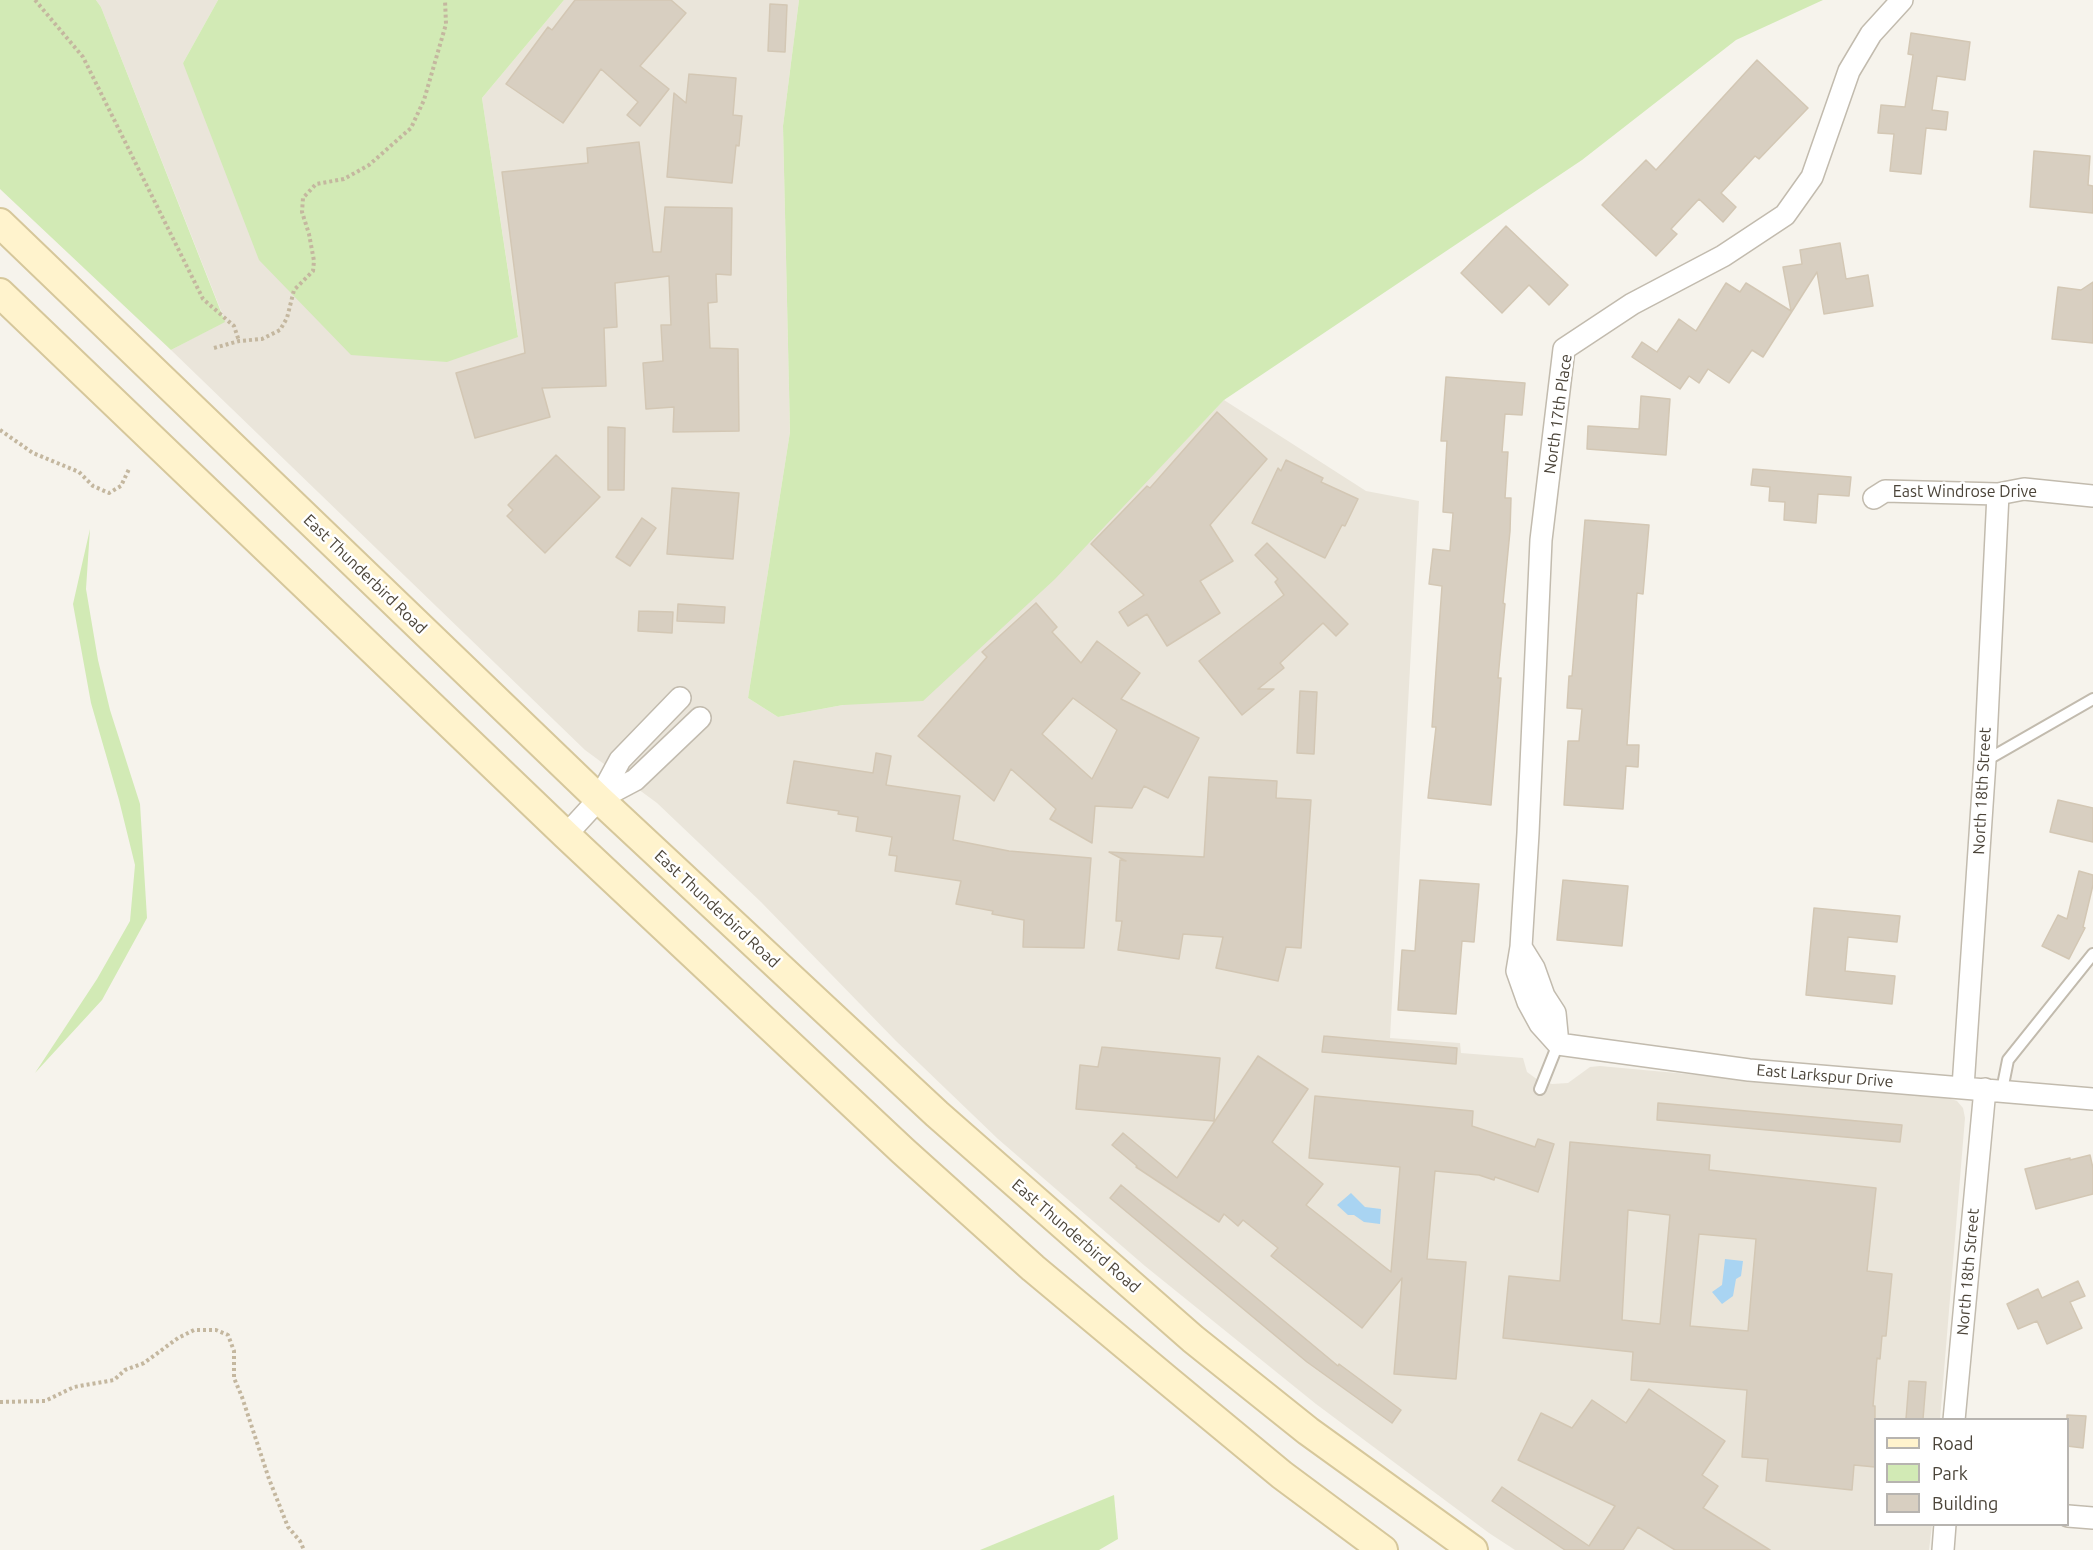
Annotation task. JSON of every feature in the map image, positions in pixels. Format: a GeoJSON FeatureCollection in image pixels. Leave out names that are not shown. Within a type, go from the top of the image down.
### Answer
{"type":"FeatureCollection","features":[{"type":"Feature","properties":{"kind":"main road","name":"East Thunderbird Road"},"geometry":{"type":"LineString","coordinates":[[0,223],[599,799],[937,1114],[1184,1331],[1308,1431],[1473,1550]]}},
{"type":"Feature","properties":{"kind":"main road"},"geometry":{"type":"LineString","coordinates":[[0,293],[566,835],[903,1151],[1033,1268],[1282,1474],[1383,1550]]}},
{"type":"Feature","properties":{"kind":"street","name":"North 17th Place"},"geometry":{"type":"LineString","coordinates":[[1558,1044],[1555,1013],[1544,996],[1534,968],[1521,948],[1541,540],[1564,349],[1632,304],[1723,256],[1785,215],[1812,177],[1849,71],[1871,34],[1902,0]]}},
{"type":"Feature","properties":{"kind":"street","name":"East Windrose Drive"},"geometry":{"type":"LineString","coordinates":[[1874,498],[1886,491],[1998,494],[2024,489],[2093,496]]}},
{"type":"Feature","properties":{"kind":"street","name":"North 18th Street"},"geometry":{"type":"LineString","coordinates":[[1963,1087],[1985,761],[1998,494]]}},
{"type":"Feature","properties":{"kind":"street"},"geometry":{"type":"LineString","coordinates":[[566,835],[599,799],[620,760],[680,698]]}},
{"type":"Feature","properties":{"kind":"street"},"geometry":{"type":"LineString","coordinates":[[599,799],[635,780],[700,718]]}},
{"type":"Feature","properties":{"kind":"street","name":"East Larkspur Drive"},"geometry":{"type":"LineString","coordinates":[[1558,1044],[1749,1070],[2093,1099]]}},
{"type":"Feature","properties":{"kind":"street","name":"North 18th Street"},"geometry":{"type":"LineString","coordinates":[[1954,1418],[1994,1090]]}},
{"type":"Feature","properties":{"kind":"street"},"geometry":{"type":"LineString","coordinates":[[2069,1516],[2093,1518]]}},
{"type":"Feature","properties":{"kind":"street"},"geometry":{"type":"LineString","coordinates":[[1943,1550],[1945,1526]]}},
{"type":"Feature","properties":{"kind":"lane"},"geometry":{"type":"LineString","coordinates":[[1985,761],[2093,699]]}},
{"type":"Feature","properties":{"kind":"lane"},"geometry":{"type":"LineString","coordinates":[[1994,1090],[2008,1060],[2093,954]]}},
{"type":"Feature","properties":{"kind":"lane"},"geometry":{"type":"LineString","coordinates":[[1540,1089],[1558,1044]]}},
{"type":"Feature","properties":{"kind":"path"},"geometry":{"type":"LineString","coordinates":[[35,0],[83,57],[203,299],[234,326],[239,341]]}},
{"type":"Feature","properties":{"kind":"path"},"geometry":{"type":"LineString","coordinates":[[214,348],[239,341],[262,339],[280,330],[287,318],[294,290],[313,271],[314,261],[309,234],[302,212],[303,198],[316,184],[344,179],[369,165],[411,129],[424,100],[446,24],[445,0]]}},
{"type":"Feature","properties":{"kind":"path"},"geometry":{"type":"LineString","coordinates":[[0,430],[33,453],[79,472],[93,486],[109,494],[121,486],[129,470]]}},
{"type":"Feature","properties":{"kind":"path"},"geometry":{"type":"LineString","coordinates":[[0,1402],[45,1401],[74,1387],[114,1380],[125,1370],[144,1363],[178,1338],[194,1330],[216,1330],[228,1335],[234,1351],[234,1378],[269,1479],[288,1527],[300,1541],[304,1550]]}},
{"type":"Feature","properties":{"kind":"shaded area"},"geometry":{"type":"Polygon","coordinates":[[[96,0],[218,0],[183,63],[518,336],[482,98],[564,0],[799,0],[783,126],[790,432],[748,698],[778,717],[843,705],[1147,480],[1224,400],[1366,491],[1419,501],[1390,1038],[1460,1043],[1461,1053],[1523,1058],[1527,1072],[1538,1080],[1552,1084],[1568,1083],[1590,1067],[1600,1066],[1948,1098],[1957,1101],[1963,1108],[1965,1118],[1940,1418],[1874,1418],[1874,1526],[1932,1526],[1929,1550],[1515,1550],[1316,1404],[1145,1266],[998,1139],[896,1041],[761,902],[657,803],[585,750],[171,350],[225,321],[101,7],[96,0]]]}},
{"type":"Feature","properties":{"kind":"green space"},"geometry":{"type":"Polygon","coordinates":[[[0,0],[96,0],[101,7],[225,322],[171,350],[0,189],[0,0]]]}},
{"type":"Feature","properties":{"kind":"green space"},"geometry":{"type":"Polygon","coordinates":[[[218,0],[564,0],[482,98],[518,337],[447,362],[351,355],[259,260],[183,63],[218,0]]]}},
{"type":"Feature","properties":{"kind":"green space"},"geometry":{"type":"Polygon","coordinates":[[[799,0],[1823,0],[1736,40],[1582,160],[1224,400],[1055,579],[923,701],[843,705],[778,717],[748,698],[790,432],[783,126],[799,0]]]}},
{"type":"Feature","properties":{"kind":"green space"},"geometry":{"type":"Polygon","coordinates":[[[90,529],[86,589],[98,660],[110,710],[140,804],[147,918],[102,1000],[35,1073],[97,979],[130,921],[135,865],[91,703],[73,604],[90,529]]]}},
{"type":"Feature","properties":{"kind":"green space"},"geometry":{"type":"Polygon","coordinates":[[[1114,1495],[1118,1539],[1099,1550],[980,1550],[1114,1495]]]}},
{"type":"Feature","properties":{"kind":"water"},"geometry":{"type":"Polygon","coordinates":[[[1351,1193],[1365,1207],[1381,1209],[1380,1224],[1364,1222],[1354,1215],[1348,1215],[1337,1205],[1351,1193]]]}},
{"type":"Feature","properties":{"kind":"water"},"geometry":{"type":"Polygon","coordinates":[[[1725,1259],[1743,1261],[1741,1276],[1736,1279],[1733,1296],[1722,1304],[1712,1292],[1722,1285],[1725,1259]]]}},
{"type":"Feature","properties":{"kind":"building"},"geometry":{"type":"Polygon","coordinates":[[[575,0],[671,0],[686,13],[640,66],[669,89],[640,126],[627,115],[638,102],[601,69],[563,123],[506,84],[548,27],[552,30],[575,0]]]}},
{"type":"Feature","properties":{"kind":"building"},"geometry":{"type":"Polygon","coordinates":[[[770,4],[787,5],[785,52],[768,51],[770,4]]]}},
{"type":"Feature","properties":{"kind":"building"},"geometry":{"type":"Polygon","coordinates":[[[1911,33],[1970,42],[1965,80],[1937,76],[1932,110],[1948,112],[1946,130],[1926,128],[1921,174],[1890,171],[1894,134],[1878,133],[1881,105],[1905,107],[1913,55],[1908,54],[1911,33]]]}},
{"type":"Feature","properties":{"kind":"building"},"geometry":{"type":"Polygon","coordinates":[[[1757,60],[1808,108],[1759,159],[1755,156],[1721,193],[1736,207],[1723,222],[1699,199],[1671,229],[1677,234],[1656,256],[1602,205],[1646,160],[1656,170],[1757,60]]]}},
{"type":"Feature","properties":{"kind":"building"},"geometry":{"type":"Polygon","coordinates":[[[689,74],[736,78],[733,115],[742,116],[732,183],[667,177],[674,93],[686,103],[689,74]]]}},
{"type":"Feature","properties":{"kind":"building"},"geometry":{"type":"Polygon","coordinates":[[[639,142],[653,252],[661,252],[665,207],[732,208],[731,275],[716,274],[717,302],[708,303],[710,348],[738,349],[739,431],[673,432],[674,407],[646,409],[643,363],[663,361],[661,325],[671,325],[669,276],[615,283],[617,327],[604,328],[606,386],[542,388],[550,417],[475,438],[456,373],[525,353],[502,172],[588,163],[587,148],[639,142]]]}},
{"type":"Feature","properties":{"kind":"building"},"geometry":{"type":"Polygon","coordinates":[[[2034,151],[2090,156],[2088,185],[2093,186],[2093,213],[2030,207],[2034,151]]]}},
{"type":"Feature","properties":{"kind":"building"},"geometry":{"type":"Polygon","coordinates":[[[1506,226],[1568,285],[1549,305],[1529,285],[1502,313],[1461,273],[1506,226]]]}},
{"type":"Feature","properties":{"kind":"building"},"geometry":{"type":"Polygon","coordinates":[[[1840,243],[1846,279],[1868,275],[1873,306],[1824,314],[1817,272],[1763,357],[1752,350],[1729,383],[1708,369],[1699,383],[1689,376],[1680,389],[1632,357],[1642,342],[1657,352],[1679,319],[1696,331],[1726,283],[1740,292],[1746,283],[1791,311],[1783,267],[1802,264],[1800,250],[1840,243]]]}},
{"type":"Feature","properties":{"kind":"building"},"geometry":{"type":"Polygon","coordinates":[[[2093,282],[2093,343],[2052,339],[2058,287],[2081,290],[2093,282]]]}},
{"type":"Feature","properties":{"kind":"building"},"geometry":{"type":"Polygon","coordinates":[[[1446,377],[1525,383],[1522,415],[1505,414],[1502,452],[1508,452],[1505,498],[1511,498],[1510,531],[1503,603],[1505,604],[1498,678],[1501,678],[1491,805],[1428,798],[1436,727],[1432,727],[1442,586],[1429,584],[1433,549],[1450,551],[1453,513],[1443,512],[1447,441],[1441,441],[1446,377]]]}},
{"type":"Feature","properties":{"kind":"building"},"geometry":{"type":"Polygon","coordinates":[[[1641,396],[1670,399],[1666,455],[1587,449],[1588,426],[1639,429],[1641,396]]]}},
{"type":"Feature","properties":{"kind":"building"},"geometry":{"type":"Polygon","coordinates":[[[1217,412],[1267,459],[1210,525],[1233,561],[1200,581],[1220,613],[1167,646],[1147,614],[1128,626],[1119,612],[1144,595],[1091,544],[1147,486],[1150,488],[1217,412]]]}},
{"type":"Feature","properties":{"kind":"building"},"geometry":{"type":"Polygon","coordinates":[[[608,427],[625,428],[624,490],[608,490],[608,427]]]}},
{"type":"Feature","properties":{"kind":"building"},"geometry":{"type":"Polygon","coordinates":[[[556,455],[600,497],[545,553],[507,516],[513,510],[508,505],[556,455]]]}},
{"type":"Feature","properties":{"kind":"building"},"geometry":{"type":"Polygon","coordinates":[[[1286,460],[1323,478],[1321,482],[1358,499],[1345,526],[1342,525],[1325,558],[1252,523],[1278,468],[1281,471],[1286,460]]]}},
{"type":"Feature","properties":{"kind":"building"},"geometry":{"type":"Polygon","coordinates":[[[1753,469],[1851,477],[1849,496],[1818,494],[1816,523],[1784,520],[1785,502],[1769,501],[1770,487],[1751,485],[1753,469]]]}},
{"type":"Feature","properties":{"kind":"building"},"geometry":{"type":"Polygon","coordinates":[[[672,488],[739,493],[733,559],[667,554],[672,488]]]}},
{"type":"Feature","properties":{"kind":"building"},"geometry":{"type":"Polygon","coordinates":[[[642,518],[656,528],[630,566],[616,557],[642,518]]]}},
{"type":"Feature","properties":{"kind":"building"},"geometry":{"type":"Polygon","coordinates":[[[1585,520],[1649,525],[1643,594],[1637,593],[1627,745],[1639,745],[1638,767],[1626,766],[1623,809],[1564,805],[1568,741],[1579,741],[1582,709],[1567,708],[1569,676],[1572,676],[1585,520]]]}},
{"type":"Feature","properties":{"kind":"building"},"geometry":{"type":"Polygon","coordinates":[[[1267,543],[1348,624],[1336,636],[1323,623],[1280,663],[1284,668],[1258,689],[1274,689],[1242,715],[1199,661],[1284,595],[1275,582],[1278,579],[1255,555],[1267,543]]]}},
{"type":"Feature","properties":{"kind":"building"},"geometry":{"type":"Polygon","coordinates":[[[1036,603],[1057,627],[1052,632],[1081,663],[1097,641],[1140,673],[1121,699],[1199,738],[1168,798],[1144,786],[1132,808],[1095,806],[1092,843],[1050,819],[1056,809],[1011,769],[994,801],[918,736],[987,657],[982,652],[1036,603]],[[1073,698],[1042,734],[1092,779],[1117,730],[1073,698]]]}},
{"type":"Feature","properties":{"kind":"building"},"geometry":{"type":"Polygon","coordinates":[[[678,604],[725,607],[724,623],[677,621],[678,604]]]}},
{"type":"Feature","properties":{"kind":"building"},"geometry":{"type":"Polygon","coordinates":[[[639,611],[673,612],[672,633],[638,631],[639,611]]]}},
{"type":"Feature","properties":{"kind":"building"},"geometry":{"type":"Polygon","coordinates":[[[1300,691],[1317,692],[1314,754],[1297,753],[1300,691]]]}},
{"type":"Feature","properties":{"kind":"building"},"geometry":{"type":"Polygon","coordinates":[[[876,753],[891,756],[886,785],[960,796],[953,840],[1009,851],[1091,858],[1084,948],[1023,947],[1024,920],[956,904],[961,881],[895,871],[897,856],[889,855],[892,837],[856,831],[858,817],[838,814],[839,811],[787,803],[794,761],[873,773],[876,753]]]}},
{"type":"Feature","properties":{"kind":"building"},"geometry":{"type":"Polygon","coordinates":[[[1209,777],[1277,781],[1276,798],[1311,800],[1301,948],[1286,947],[1278,981],[1216,968],[1223,937],[1183,934],[1179,959],[1118,950],[1122,921],[1116,921],[1120,860],[1126,861],[1109,852],[1204,857],[1209,777]]]}},
{"type":"Feature","properties":{"kind":"building"},"geometry":{"type":"Polygon","coordinates":[[[2058,800],[2093,808],[2093,842],[2050,832],[2058,800]]]}},
{"type":"Feature","properties":{"kind":"building"},"geometry":{"type":"Polygon","coordinates":[[[2079,871],[2093,875],[2093,885],[2083,927],[2085,928],[2069,959],[2042,946],[2058,915],[2067,919],[2079,871]]]}},
{"type":"Feature","properties":{"kind":"building"},"geometry":{"type":"Polygon","coordinates":[[[1420,880],[1479,884],[1474,942],[1462,941],[1456,1014],[1398,1010],[1402,950],[1415,951],[1420,880]]]}},
{"type":"Feature","properties":{"kind":"building"},"geometry":{"type":"Polygon","coordinates":[[[1563,880],[1628,886],[1622,946],[1557,940],[1563,880]]]}},
{"type":"Feature","properties":{"kind":"building"},"geometry":{"type":"Polygon","coordinates":[[[1814,908],[1900,916],[1897,942],[1848,937],[1845,971],[1895,976],[1892,1004],[1806,995],[1814,908]]]}},
{"type":"Feature","properties":{"kind":"building"},"geometry":{"type":"Polygon","coordinates":[[[1324,1036],[1457,1048],[1456,1064],[1322,1052],[1324,1036]]]}},
{"type":"Feature","properties":{"kind":"building"},"geometry":{"type":"Polygon","coordinates":[[[1102,1047],[1220,1058],[1214,1121],[1076,1109],[1080,1065],[1098,1067],[1102,1047]]]}},
{"type":"Feature","properties":{"kind":"building"},"geometry":{"type":"Polygon","coordinates":[[[1258,1056],[1308,1089],[1272,1142],[1323,1184],[1306,1205],[1391,1272],[1400,1167],[1309,1158],[1315,1096],[1473,1111],[1472,1126],[1535,1147],[1538,1139],[1554,1144],[1538,1192],[1495,1177],[1494,1180],[1479,1175],[1435,1171],[1427,1259],[1466,1262],[1456,1379],[1394,1374],[1402,1278],[1362,1328],[1271,1256],[1278,1248],[1243,1220],[1238,1226],[1224,1214],[1219,1222],[1136,1167],[1112,1145],[1123,1133],[1177,1178],[1258,1056]]]}},
{"type":"Feature","properties":{"kind":"building"},"geometry":{"type":"Polygon","coordinates":[[[1658,1103],[1902,1125],[1900,1142],[1657,1120],[1658,1103]]]}},
{"type":"Feature","properties":{"kind":"building"},"geometry":{"type":"Polygon","coordinates":[[[1570,1142],[1710,1155],[1709,1170],[1876,1188],[1867,1271],[1892,1274],[1886,1336],[1882,1336],[1880,1359],[1877,1358],[1873,1406],[1875,1406],[1874,1467],[1854,1465],[1852,1490],[1766,1481],[1768,1459],[1742,1457],[1747,1390],[1631,1380],[1633,1352],[1503,1338],[1509,1276],[1560,1281],[1570,1142]],[[1628,1210],[1622,1320],[1660,1324],[1670,1215],[1628,1210]],[[1699,1234],[1690,1326],[1748,1331],[1756,1239],[1699,1234]]]}},
{"type":"Feature","properties":{"kind":"building"},"geometry":{"type":"Polygon","coordinates":[[[2090,1155],[2093,1168],[2093,1194],[2036,1209],[2025,1169],[2090,1155]]]}},
{"type":"Feature","properties":{"kind":"building"},"geometry":{"type":"Polygon","coordinates":[[[1121,1185],[1338,1366],[1339,1364],[1401,1410],[1392,1423],[1307,1362],[1110,1198],[1121,1185]]]}},
{"type":"Feature","properties":{"kind":"building"},"geometry":{"type":"Polygon","coordinates":[[[2078,1281],[2085,1296],[2070,1302],[2082,1328],[2047,1344],[2037,1321],[2018,1329],[2007,1304],[2038,1289],[2042,1298],[2078,1281]]]}},
{"type":"Feature","properties":{"kind":"building"},"geometry":{"type":"Polygon","coordinates":[[[1909,1381],[1926,1382],[1923,1418],[1906,1418],[1909,1381]]]}},
{"type":"Feature","properties":{"kind":"building"},"geometry":{"type":"Polygon","coordinates":[[[1649,1389],[1725,1441],[1702,1475],[1718,1486],[1703,1508],[1770,1550],[1675,1550],[1638,1527],[1623,1550],[1565,1550],[1492,1501],[1502,1487],[1589,1546],[1615,1506],[1518,1460],[1541,1413],[1572,1428],[1592,1400],[1626,1423],[1649,1389]]]}},
{"type":"Feature","properties":{"kind":"building"},"geometry":{"type":"Polygon","coordinates":[[[2067,1415],[2086,1416],[2083,1448],[2069,1446],[2069,1418],[2067,1415]]]}}]}
